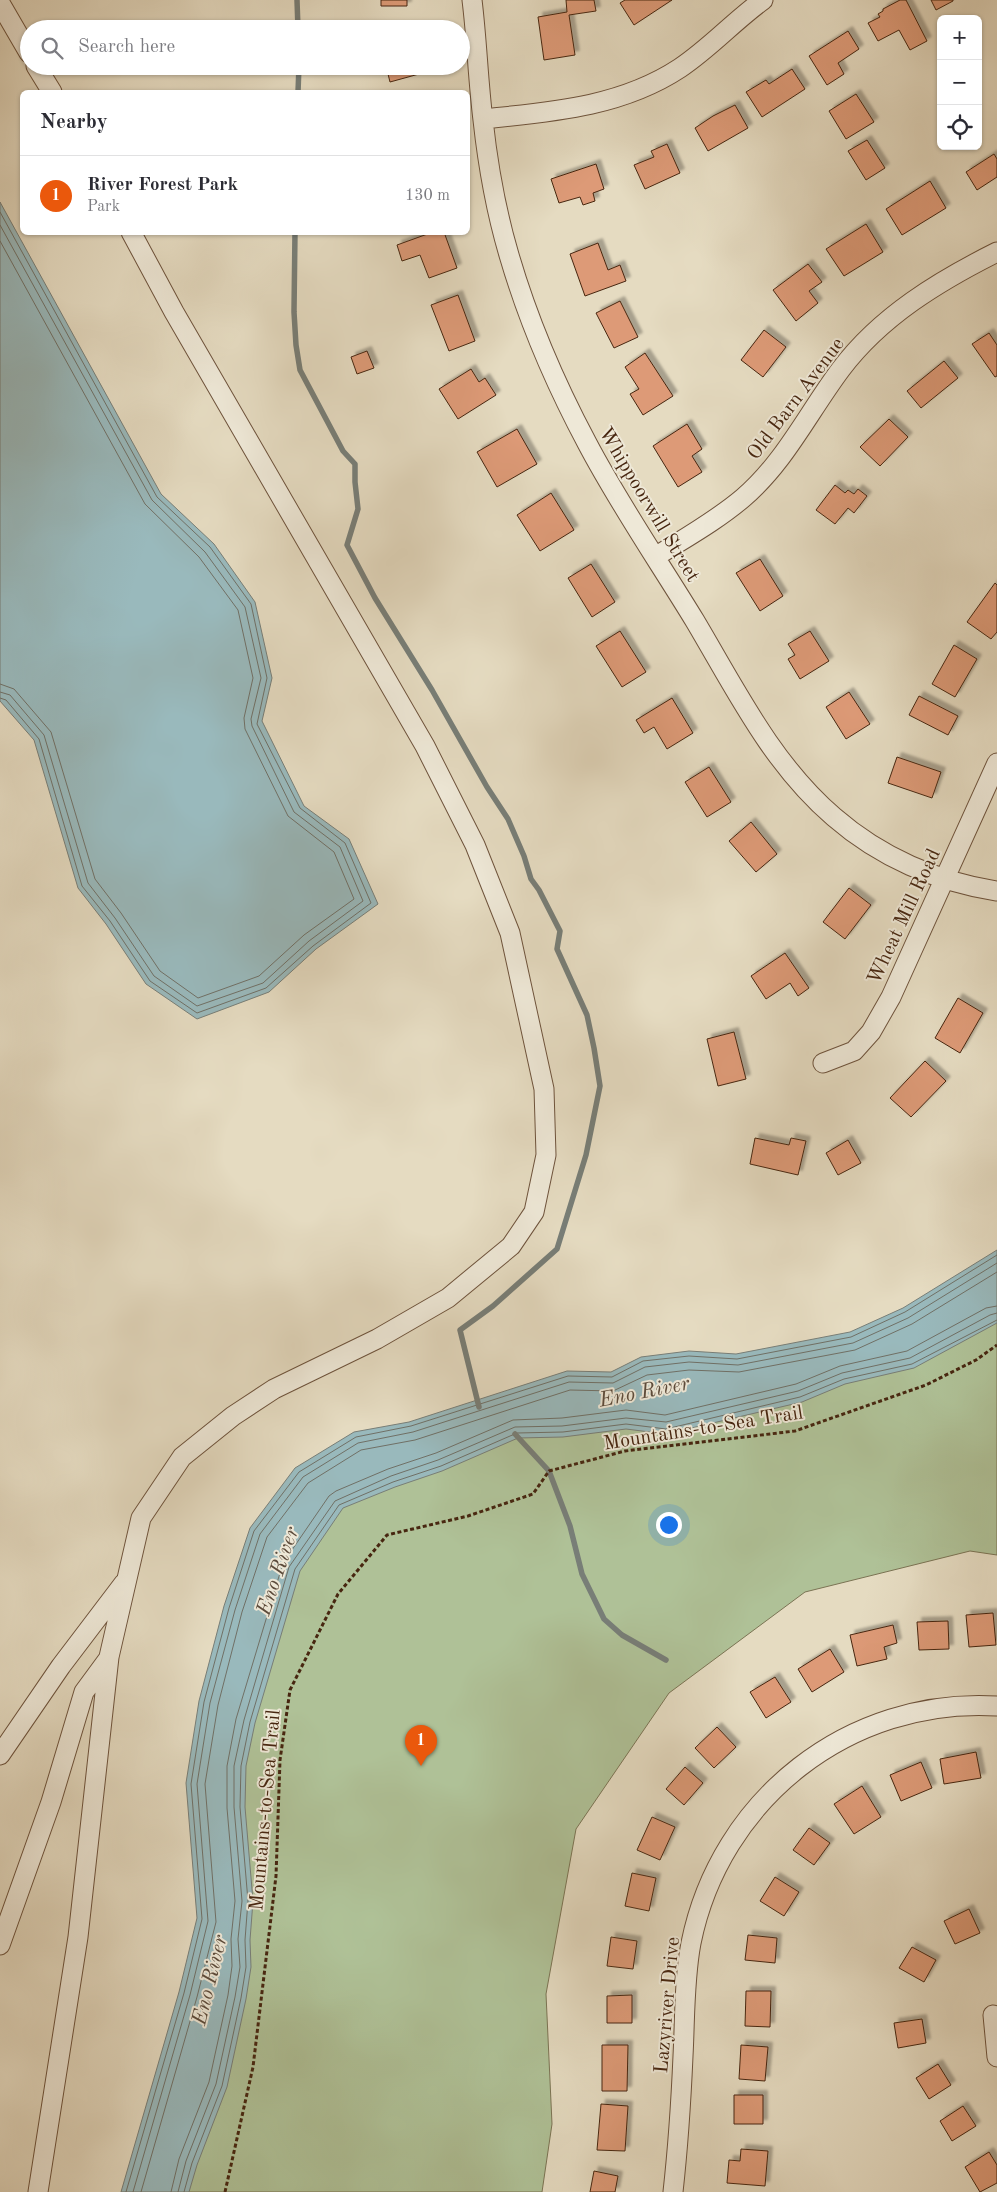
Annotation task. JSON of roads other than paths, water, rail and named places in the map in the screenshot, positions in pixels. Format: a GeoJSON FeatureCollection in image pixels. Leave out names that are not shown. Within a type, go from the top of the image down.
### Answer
{"type":"FeatureCollection","features":[{"type":"Feature","properties":{"kind":"street","name":"Whippoorwill Street"},"geometry":{"type":"LineString","coordinates":[[472,0],[489,170],[502,230],[543,352],[588,444],[765,740],[800,783],[836,819],[865,840],[911,867],[946,880],[997,892]]}},
{"type":"Feature","properties":{"kind":"street"},"geometry":{"type":"LineString","coordinates":[[483,119],[562,111],[591,105],[631,93],[679,69],[763,0]]}},
{"type":"Feature","properties":{"kind":"street"},"geometry":{"type":"LineString","coordinates":[[0,3],[20,37]]}},
{"type":"Feature","properties":{"kind":"street"},"geometry":{"type":"LineString","coordinates":[[42,75],[51,90]]}},
{"type":"Feature","properties":{"kind":"street"},"geometry":{"type":"LineString","coordinates":[[38,2192],[78,1937],[109,1657],[141,1518],[182,1457],[233,1416],[274,1389],[377,1339],[448,1298],[511,1246],[534,1212],[546,1154],[544,1089],[510,934],[475,844],[425,746],[174,312],[133,235]]}},
{"type":"Feature","properties":{"kind":"street","name":"Old Barn Avenue"},"geometry":{"type":"LineString","coordinates":[[655,556],[716,519],[744,498],[788,450],[842,368],[879,329],[931,288],[997,252]]}},
{"type":"Feature","properties":{"kind":"street","name":"Wheat Mill Road"},"geometry":{"type":"LineString","coordinates":[[823,1063],[854,1051],[871,1032],[891,998],[946,880],[997,763]]}},
{"type":"Feature","properties":{"kind":"street"},"geometry":{"type":"LineString","coordinates":[[0,1755],[61,1666],[128,1578]]}},
{"type":"Feature","properties":{"kind":"street"},"geometry":{"type":"LineString","coordinates":[[0,1945],[51,1802],[84,1692],[109,1657]]}},
{"type":"Feature","properties":{"kind":"street","name":"Lazyriver Drive"},"geometry":{"type":"LineString","coordinates":[[673,2192],[680,2118],[687,1973],[691,1944],[698,1912],[710,1883],[738,1831],[762,1801],[790,1774],[835,1743],[868,1726],[918,1711],[971,1705],[997,1706]]}},
{"type":"Feature","properties":{"kind":"street"},"geometry":{"type":"LineString","coordinates":[[993,2015],[997,2056]]}},
{"type":"Feature","properties":{"kind":"water"},"geometry":{"type":"Polygon","coordinates":[[[0,202],[161,494],[214,544],[255,602],[272,678],[262,721],[304,806],[349,839],[378,904],[316,949],[269,992],[197,1019],[146,984],[106,924],[78,888],[34,740],[0,701],[0,202]]]}},
{"type":"Feature","properties":{"kind":"water","name":"Eno River"},"geometry":{"type":"Polygon","coordinates":[[[997,1250],[997,1323],[914,1368],[845,1384],[802,1402],[666,1434],[626,1429],[563,1437],[518,1438],[442,1471],[343,1508],[300,1571],[255,1723],[246,1766],[245,1807],[253,1901],[250,1940],[251,1967],[227,2087],[197,2165],[189,2192],[121,2192],[179,1992],[197,1918],[186,1783],[199,1701],[224,1606],[250,1528],[295,1468],[354,1432],[409,1422],[567,1371],[611,1372],[641,1357],[689,1351],[736,1354],[850,1332],[903,1308],[997,1250]]]}},
{"type":"Feature","properties":{"kind":"waterway"},"geometry":{"type":"LineString","coordinates":[[297,0],[298,20]]}},
{"type":"Feature","properties":{"kind":"waterway"},"geometry":{"type":"LineString","coordinates":[[298,90],[299,75]]}},
{"type":"Feature","properties":{"kind":"waterway"},"geometry":{"type":"LineString","coordinates":[[295,235],[294,312],[300,370],[343,451],[355,464],[358,509],[347,545],[375,598],[508,819],[524,856],[531,879],[539,890],[560,931],[557,949],[587,1015],[600,1086],[586,1155],[557,1249],[493,1306],[460,1330],[479,1407]]}},
{"type":"Feature","properties":{"kind":"waterway"},"geometry":{"type":"LineString","coordinates":[[515,1434],[549,1471],[570,1526],[582,1574],[604,1619],[622,1635],[666,1660]]}},
{"type":"Feature","properties":{"kind":"place","name":"River Forest Park"},"geometry":{"type":"Point","coordinates":[421,1766]}}]}
